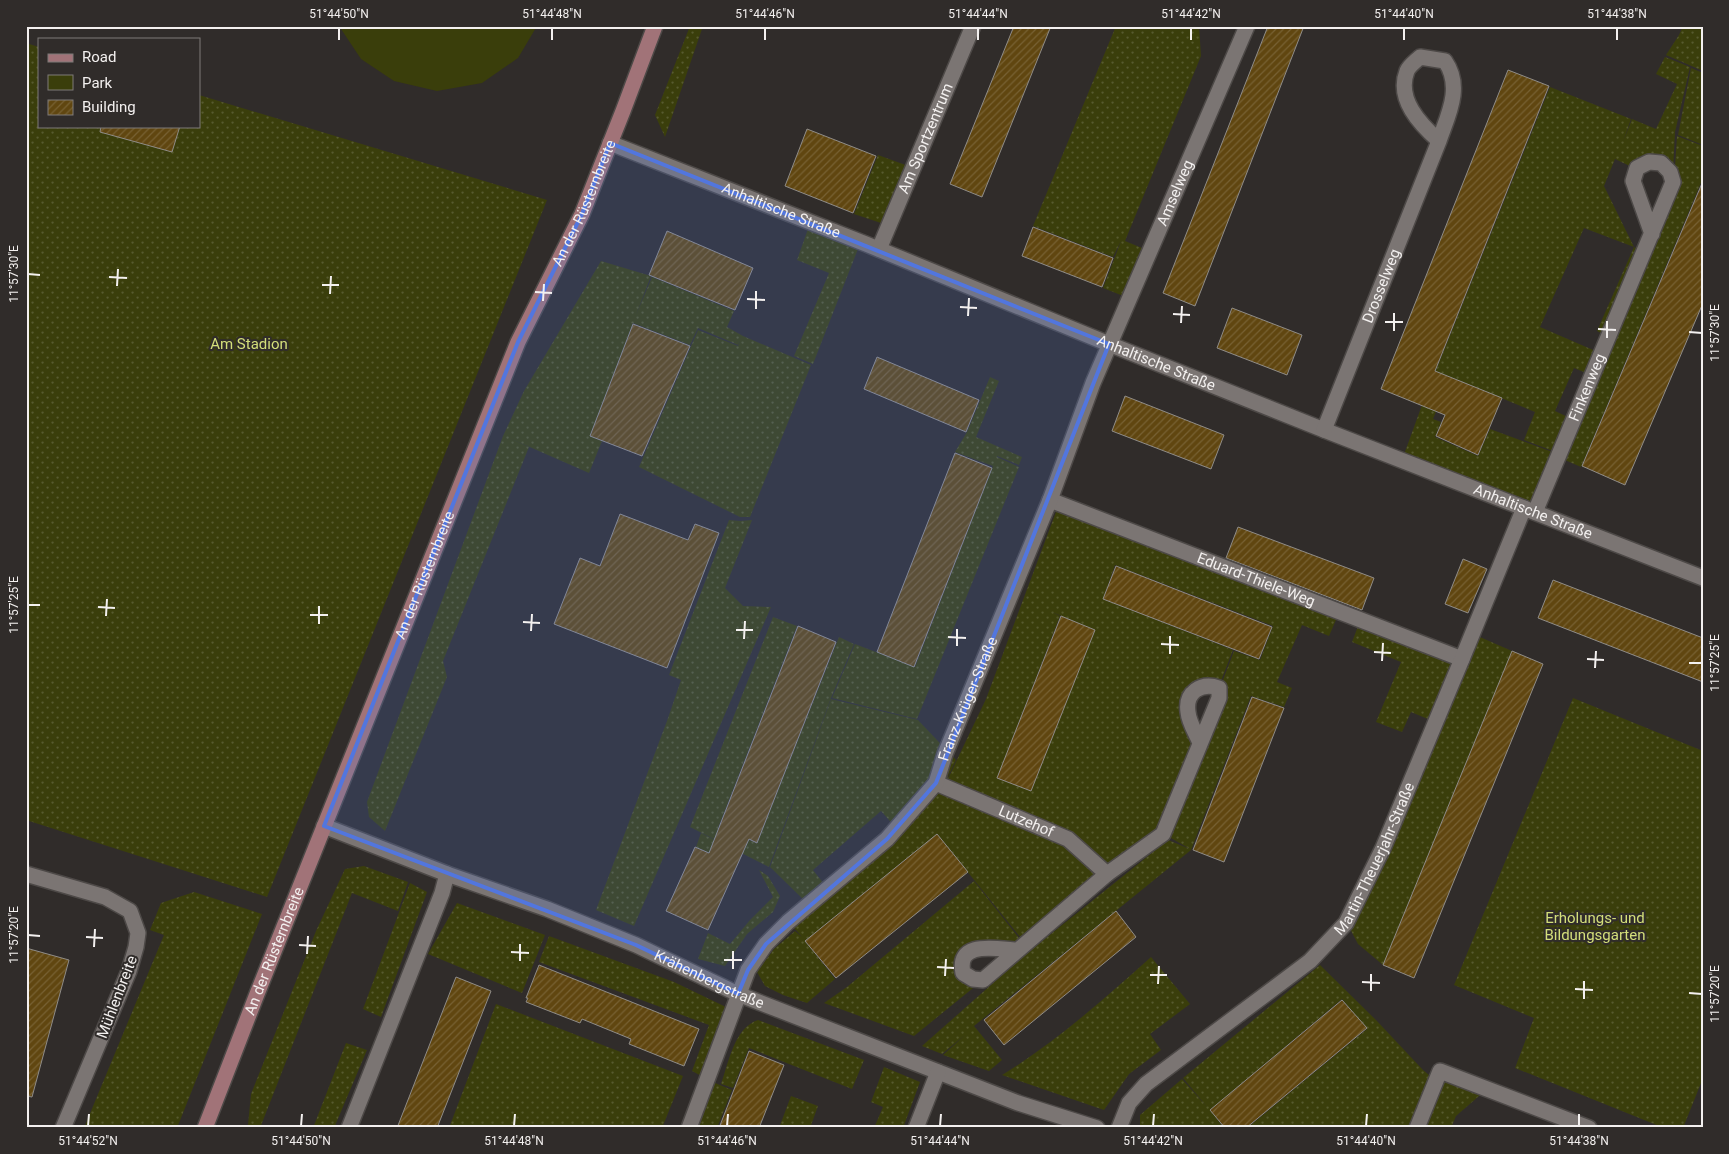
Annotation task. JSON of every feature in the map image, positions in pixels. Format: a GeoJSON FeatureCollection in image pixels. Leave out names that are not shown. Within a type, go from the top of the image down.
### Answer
{"type":"FeatureCollection","features":[{"type":"Feature","properties":{"kind":"main road","name":"An der Rüsternbreite"},"geometry":{"type":"LineString","coordinates":[[206,1128],[324,826],[518,342],[582,214],[655,26]]}},
{"type":"Feature","properties":{"kind":"street","name":"Am Sportzentrum"},"geometry":{"type":"LineString","coordinates":[[878,249],[973,26]]}},
{"type":"Feature","properties":{"kind":"street"},"geometry":{"type":"LineString","coordinates":[[1232,26],[1240,41]]}},
{"type":"Feature","properties":{"kind":"street","name":"Amselweg"},"geometry":{"type":"LineString","coordinates":[[1110,344],[1247,26]]}},
{"type":"Feature","properties":{"kind":"street","name":"Drosselweg"},"geometry":{"type":"LineString","coordinates":[[1324,430],[1439,141],[1451,107],[1454,85],[1451,70],[1445,61],[1420,57],[1407,69],[1404,84],[1408,104],[1423,126],[1439,141]]}},
{"type":"Feature","properties":{"kind":"street","name":"Anhaltische Straße"},"geometry":{"type":"LineString","coordinates":[[610,143],[878,249],[1324,430],[1703,578]]}},
{"type":"Feature","properties":{"kind":"street","name":"Finkenweg"},"geometry":{"type":"LineString","coordinates":[[1529,510],[1652,234]]}},
{"type":"Feature","properties":{"kind":"street","name":"Franz-Krüger-Straße"},"geometry":{"type":"LineString","coordinates":[[689,1128],[748,970],[766,944],[788,922],[887,839],[936,783],[945,754],[1050,500],[1093,383],[1110,344]]}},
{"type":"Feature","properties":{"kind":"street","name":"Eduard-Thiele-Weg"},"geometry":{"type":"LineString","coordinates":[[1050,500],[1462,659]]}},
{"type":"Feature","properties":{"kind":"street","name":"Martin-Theuerjahr-Straße"},"geometry":{"type":"LineString","coordinates":[[1119,1128],[1129,1103],[1146,1084],[1310,961],[1346,923],[1372,872],[1462,659],[1529,510]]}},
{"type":"Feature","properties":{"kind":"street"},"geometry":{"type":"LineString","coordinates":[[1016,950],[1107,874],[1163,834],[1200,743]]}},
{"type":"Feature","properties":{"kind":"street","name":"Lutzehof"},"geometry":{"type":"LineString","coordinates":[[936,783],[1068,839],[1107,874]]}},
{"type":"Feature","properties":{"kind":"street","name":"Krähenbergstraße"},"geometry":{"type":"LineString","coordinates":[[324,826],[447,874],[547,909],[636,945],[738,994],[1018,1103],[1097,1128]]}},
{"type":"Feature","properties":{"kind":"street","name":"Mühlenbreite"},"geometry":{"type":"LineString","coordinates":[[26,874],[116,901],[130,911],[138,932],[129,971],[63,1128]]}},
{"type":"Feature","properties":{"kind":"street"},"geometry":{"type":"LineString","coordinates":[[349,1128],[442,893],[447,874]]}},
{"type":"Feature","properties":{"kind":"street"},"geometry":{"type":"LineString","coordinates":[[1417,1128],[1440,1071],[1589,1128]]}},
{"type":"Feature","properties":{"kind":"street"},"geometry":{"type":"LineString","coordinates":[[916,1128],[938,1072]]}},
{"type":"Feature","properties":{"kind":"highlighted area"},"geometry":{"type":"Polygon","coordinates":[[[610,143],[1109,344],[936,783],[887,839],[766,944],[748,970],[738,994],[636,945],[324,826],[518,342],[582,214],[610,143]]]}},
{"type":"Feature","properties":{"kind":"green space"},"geometry":{"type":"Polygon","coordinates":[[[339,26],[537,26],[518,58],[482,83],[437,91],[394,81],[361,59],[339,26]]]}},
{"type":"Feature","properties":{"kind":"green space"},"geometry":{"type":"Polygon","coordinates":[[[690,26],[703,26],[665,137],[655,115],[690,26]]]}},
{"type":"Feature","properties":{"kind":"green space"},"geometry":{"type":"Polygon","coordinates":[[[1116,26],[1199,26],[1201,56],[1125,241],[1154,253],[1136,301],[1103,288],[1121,241],[1113,257],[1033,226],[1116,26]]]}},
{"type":"Feature","properties":{"kind":"green space"},"geometry":{"type":"Polygon","coordinates":[[[1683,26],[1703,26],[1703,71],[1666,55],[1683,26]]]}},
{"type":"Feature","properties":{"kind":"green space","name":"Am Stadion"},"geometry":{"type":"Polygon","coordinates":[[[26,43],[38,47],[38,128],[200,128],[200,95],[547,200],[267,897],[26,820],[26,43]]]}},
{"type":"Feature","properties":{"kind":"green space"},"geometry":{"type":"Polygon","coordinates":[[[1665,57],[1690,67],[1675,132],[1673,171],[1632,167],[1615,159],[1604,186],[1634,247],[1584,228],[1540,327],[1600,353],[1591,375],[1574,368],[1555,411],[1572,419],[1558,453],[1524,440],[1535,412],[1458,380],[1444,392],[1433,419],[1441,422],[1435,437],[1478,456],[1490,429],[1558,454],[1534,511],[1402,460],[1422,405],[1550,87],[1631,119],[1623,142],[1632,119],[1656,129],[1677,84],[1656,74],[1665,57]]]}},
{"type":"Feature","properties":{"kind":"green space"},"geometry":{"type":"Polygon","coordinates":[[[1691,68],[1703,73],[1703,145],[1678,135],[1691,68]]]}},
{"type":"Feature","properties":{"kind":"green space"},"geometry":{"type":"Polygon","coordinates":[[[1677,136],[1703,146],[1703,178],[1581,467],[1558,457],[1674,183],[1677,136]]]}},
{"type":"Feature","properties":{"kind":"green space"},"geometry":{"type":"Polygon","coordinates":[[[878,155],[911,167],[887,225],[854,214],[878,155]]]}},
{"type":"Feature","properties":{"kind":"green space"},"geometry":{"type":"Polygon","coordinates":[[[808,229],[858,249],[813,364],[794,356],[829,273],[797,260],[808,229]]]}},
{"type":"Feature","properties":{"kind":"green space"},"geometry":{"type":"Polygon","coordinates":[[[1634,247],[1643,251],[1607,336],[1597,331],[1634,247]]]}},
{"type":"Feature","properties":{"kind":"green space"},"geometry":{"type":"Polygon","coordinates":[[[601,261],[651,276],[636,315],[652,277],[734,311],[727,327],[743,336],[811,365],[750,517],[740,517],[639,467],[698,330],[738,346],[740,341],[738,345],[698,328],[690,345],[633,323],[590,436],[602,441],[589,473],[507,437],[529,447],[443,661],[447,677],[385,831],[369,817],[367,802],[503,436],[524,391],[601,261]]]}},
{"type":"Feature","properties":{"kind":"green space"},"geometry":{"type":"Polygon","coordinates":[[[990,377],[999,381],[976,437],[1022,457],[1019,465],[997,456],[1019,467],[917,719],[832,698],[855,644],[915,667],[993,466],[955,452],[967,432],[990,377]]]}},
{"type":"Feature","properties":{"kind":"green space"},"geometry":{"type":"Polygon","coordinates":[[[1059,504],[1127,531],[1125,540],[1128,531],[1284,592],[1282,601],[1285,592],[1339,613],[1329,636],[1302,625],[1277,682],[1292,688],[1284,707],[1251,696],[1191,850],[974,1026],[1002,1060],[989,1071],[943,1055],[965,1035],[942,1054],[922,1046],[1026,954],[1168,840],[1190,849],[1164,834],[1234,651],[1260,660],[1273,626],[1115,565],[1103,599],[1233,650],[1219,686],[1191,692],[1196,743],[1163,834],[1106,874],[1024,942],[937,834],[805,941],[835,979],[807,1003],[783,995],[765,986],[757,972],[774,949],[795,931],[802,937],[789,922],[944,787],[986,699],[1059,504]],[[1052,612],[1060,616],[997,778],[1031,791],[1095,630],[1052,612]]]}},
{"type":"Feature","properties":{"kind":"green space"},"geometry":{"type":"Polygon","coordinates":[[[729,520],[752,520],[725,588],[743,606],[771,607],[634,926],[596,910],[681,680],[669,675],[729,520]]]}},
{"type":"Feature","properties":{"kind":"green space"},"geometry":{"type":"Polygon","coordinates":[[[773,617],[797,626],[718,828],[757,843],[839,637],[854,644],[831,698],[769,867],[690,827],[773,617]]]}},
{"type":"Feature","properties":{"kind":"green space"},"geometry":{"type":"Polygon","coordinates":[[[1360,621],[1462,660],[1473,634],[1512,651],[1383,965],[1358,944],[1347,923],[1435,722],[1411,712],[1402,732],[1376,722],[1401,662],[1352,642],[1360,621]]]}},
{"type":"Feature","properties":{"kind":"green space","name":"Erholungs- und Bildungsgarten"},"geometry":{"type":"Polygon","coordinates":[[[1573,698],[1703,751],[1703,1078],[1683,1128],[1664,1128],[1515,1068],[1534,1018],[1454,985],[1573,698]]]}},
{"type":"Feature","properties":{"kind":"green space"},"geometry":{"type":"Polygon","coordinates":[[[831,699],[918,720],[956,760],[943,787],[897,829],[881,811],[813,870],[828,889],[809,905],[770,867],[831,699]]]}},
{"type":"Feature","properties":{"kind":"green space"},"geometry":{"type":"Polygon","coordinates":[[[701,833],[742,854],[737,865],[696,847],[701,833]]]}},
{"type":"Feature","properties":{"kind":"green space"},"geometry":{"type":"Polygon","coordinates":[[[364,866],[408,882],[398,911],[352,893],[260,1128],[250,1128],[248,1125],[251,1094],[316,931],[345,869],[364,866]]]}},
{"type":"Feature","properties":{"kind":"green space"},"geometry":{"type":"Polygon","coordinates":[[[759,870],[768,876],[780,896],[773,912],[747,934],[725,966],[698,959],[708,933],[730,944],[773,897],[759,870]]]}},
{"type":"Feature","properties":{"kind":"green space"},"geometry":{"type":"Polygon","coordinates":[[[974,881],[1023,943],[986,948],[961,965],[983,980],[914,1036],[824,1003],[847,987],[974,881]]]}},
{"type":"Feature","properties":{"kind":"green space"},"geometry":{"type":"Polygon","coordinates":[[[410,883],[427,892],[381,1017],[363,1009],[410,883]]]}},
{"type":"Feature","properties":{"kind":"green space"},"geometry":{"type":"Polygon","coordinates":[[[194,892],[262,914],[177,1128],[84,1128],[164,935],[150,930],[161,903],[194,892]]]}},
{"type":"Feature","properties":{"kind":"green space"},"geometry":{"type":"Polygon","coordinates":[[[457,903],[545,935],[522,993],[428,954],[457,903]]]}},
{"type":"Feature","properties":{"kind":"green space"},"geometry":{"type":"Polygon","coordinates":[[[549,936],[674,982],[728,1008],[707,1079],[692,1071],[709,1025],[539,962],[549,936]]]}},
{"type":"Feature","properties":{"kind":"green space"},"geometry":{"type":"Polygon","coordinates":[[[1151,957],[1190,1004],[1150,1034],[1161,1050],[1129,1074],[1104,1110],[1002,1075],[1060,1034],[1151,957]]]}},
{"type":"Feature","properties":{"kind":"green space"},"geometry":{"type":"Polygon","coordinates":[[[1320,965],[1435,1080],[1416,1128],[1247,1128],[1367,1029],[1342,999],[1210,1110],[1224,1128],[1140,1128],[1140,1115],[1182,1079],[1207,1107],[1183,1078],[1320,965]]]}},
{"type":"Feature","properties":{"kind":"green space"},"geometry":{"type":"Polygon","coordinates":[[[496,1004],[683,1076],[662,1128],[449,1128],[496,1004]]]}},
{"type":"Feature","properties":{"kind":"green space"},"geometry":{"type":"Polygon","coordinates":[[[758,1020],[864,1060],[852,1089],[749,1048],[733,1088],[721,1084],[738,1038],[743,1030],[758,1020]]]}},
{"type":"Feature","properties":{"kind":"green space"},"geometry":{"type":"Polygon","coordinates":[[[346,1043],[367,1050],[334,1128],[313,1128],[346,1043]]]}},
{"type":"Feature","properties":{"kind":"green space"},"geometry":{"type":"Polygon","coordinates":[[[884,1067],[920,1082],[903,1128],[874,1128],[883,1107],[871,1102],[884,1067]]]}},
{"type":"Feature","properties":{"kind":"green space"},"geometry":{"type":"Polygon","coordinates":[[[1440,1072],[1486,1090],[1456,1116],[1451,1128],[1418,1128],[1440,1072]]]}},
{"type":"Feature","properties":{"kind":"green space"},"geometry":{"type":"Polygon","coordinates":[[[708,1080],[732,1090],[717,1128],[691,1128],[708,1080]]]}},
{"type":"Feature","properties":{"kind":"green space"},"geometry":{"type":"Polygon","coordinates":[[[791,1096],[818,1106],[810,1128],[779,1128],[791,1096]]]}},
{"type":"Feature","properties":{"kind":"building"},"geometry":{"type":"Polygon","coordinates":[[[1014,26],[1051,26],[982,197],[950,184],[1014,26]]]}},
{"type":"Feature","properties":{"kind":"building"},"geometry":{"type":"Polygon","coordinates":[[[1268,26],[1304,26],[1195,306],[1163,293],[1268,26]]]}},
{"type":"Feature","properties":{"kind":"building"},"geometry":{"type":"Polygon","coordinates":[[[1508,70],[1549,86],[1435,371],[1502,398],[1478,455],[1436,436],[1445,415],[1381,389],[1508,70]]]}},
{"type":"Feature","properties":{"kind":"building"},"geometry":{"type":"Polygon","coordinates":[[[101,128],[179,128],[172,152],[100,132],[101,128]]]}},
{"type":"Feature","properties":{"kind":"building"},"geometry":{"type":"Polygon","coordinates":[[[807,129],[876,156],[853,213],[785,186],[807,129]]]}},
{"type":"Feature","properties":{"kind":"building"},"geometry":{"type":"Polygon","coordinates":[[[1703,181],[1703,303],[1625,485],[1582,466],[1703,181]]]}},
{"type":"Feature","properties":{"kind":"building"},"geometry":{"type":"Polygon","coordinates":[[[1033,227],[1113,258],[1102,287],[1022,256],[1033,227]]]}},
{"type":"Feature","properties":{"kind":"building"},"geometry":{"type":"Polygon","coordinates":[[[667,231],[753,268],[735,310],[649,275],[667,231]]]}},
{"type":"Feature","properties":{"kind":"building"},"geometry":{"type":"Polygon","coordinates":[[[1232,308],[1302,335],[1287,375],[1217,348],[1232,308]]]}},
{"type":"Feature","properties":{"kind":"building"},"geometry":{"type":"Polygon","coordinates":[[[633,324],[690,346],[642,456],[590,436],[633,324]]]}},
{"type":"Feature","properties":{"kind":"building"},"geometry":{"type":"Polygon","coordinates":[[[877,357],[979,400],[966,432],[864,389],[877,357]]]}},
{"type":"Feature","properties":{"kind":"building"},"geometry":{"type":"Polygon","coordinates":[[[1125,396],[1224,435],[1211,469],[1112,431],[1125,396]]]}},
{"type":"Feature","properties":{"kind":"building"},"geometry":{"type":"Polygon","coordinates":[[[955,453],[992,468],[914,667],[877,652],[955,453]]]}},
{"type":"Feature","properties":{"kind":"building"},"geometry":{"type":"Polygon","coordinates":[[[620,514],[688,540],[695,524],[719,533],[667,668],[554,624],[580,558],[600,566],[620,514]]]}},
{"type":"Feature","properties":{"kind":"building"},"geometry":{"type":"Polygon","coordinates":[[[1238,527],[1374,578],[1362,610],[1226,558],[1238,527]]]}},
{"type":"Feature","properties":{"kind":"building"},"geometry":{"type":"Polygon","coordinates":[[[1463,559],[1487,569],[1468,613],[1445,604],[1463,559]]]}},
{"type":"Feature","properties":{"kind":"building"},"geometry":{"type":"Polygon","coordinates":[[[1116,566],[1272,627],[1259,659],[1103,599],[1116,566]]]}},
{"type":"Feature","properties":{"kind":"building"},"geometry":{"type":"Polygon","coordinates":[[[1553,580],[1703,638],[1703,682],[1538,618],[1553,580]]]}},
{"type":"Feature","properties":{"kind":"building"},"geometry":{"type":"Polygon","coordinates":[[[1061,616],[1095,630],[1031,791],[997,778],[1061,616]]]}},
{"type":"Feature","properties":{"kind":"building"},"geometry":{"type":"Polygon","coordinates":[[[798,626],[836,642],[757,843],[749,839],[708,930],[666,911],[695,847],[709,853],[798,626]]]}},
{"type":"Feature","properties":{"kind":"building"},"geometry":{"type":"Polygon","coordinates":[[[1512,651],[1543,664],[1414,978],[1383,965],[1512,651]]]}},
{"type":"Feature","properties":{"kind":"building"},"geometry":{"type":"Polygon","coordinates":[[[1252,697],[1284,708],[1224,862],[1193,850],[1252,697]]]}},
{"type":"Feature","properties":{"kind":"building"},"geometry":{"type":"Polygon","coordinates":[[[937,834],[968,872],[836,978],[805,941],[937,834]]]}},
{"type":"Feature","properties":{"kind":"building"},"geometry":{"type":"Polygon","coordinates":[[[1116,911],[1136,937],[1004,1045],[984,1020],[1116,911]]]}},
{"type":"Feature","properties":{"kind":"building"},"geometry":{"type":"Polygon","coordinates":[[[26,948],[69,960],[32,1097],[26,1096],[26,948]]]}},
{"type":"Feature","properties":{"kind":"building"},"geometry":{"type":"Polygon","coordinates":[[[539,965],[699,1029],[684,1066],[629,1044],[631,1039],[582,1019],[580,1023],[526,1002],[539,965]]]}},
{"type":"Feature","properties":{"kind":"building"},"geometry":{"type":"Polygon","coordinates":[[[456,977],[491,991],[437,1128],[397,1128],[456,977]]]}},
{"type":"Feature","properties":{"kind":"building"},"geometry":{"type":"Polygon","coordinates":[[[1342,1000],[1367,1028],[1246,1128],[1225,1128],[1210,1110],[1342,1000]]]}},
{"type":"Feature","properties":{"kind":"building"},"geometry":{"type":"Polygon","coordinates":[[[749,1051],[784,1065],[759,1128],[719,1128],[749,1051]]]}}]}
